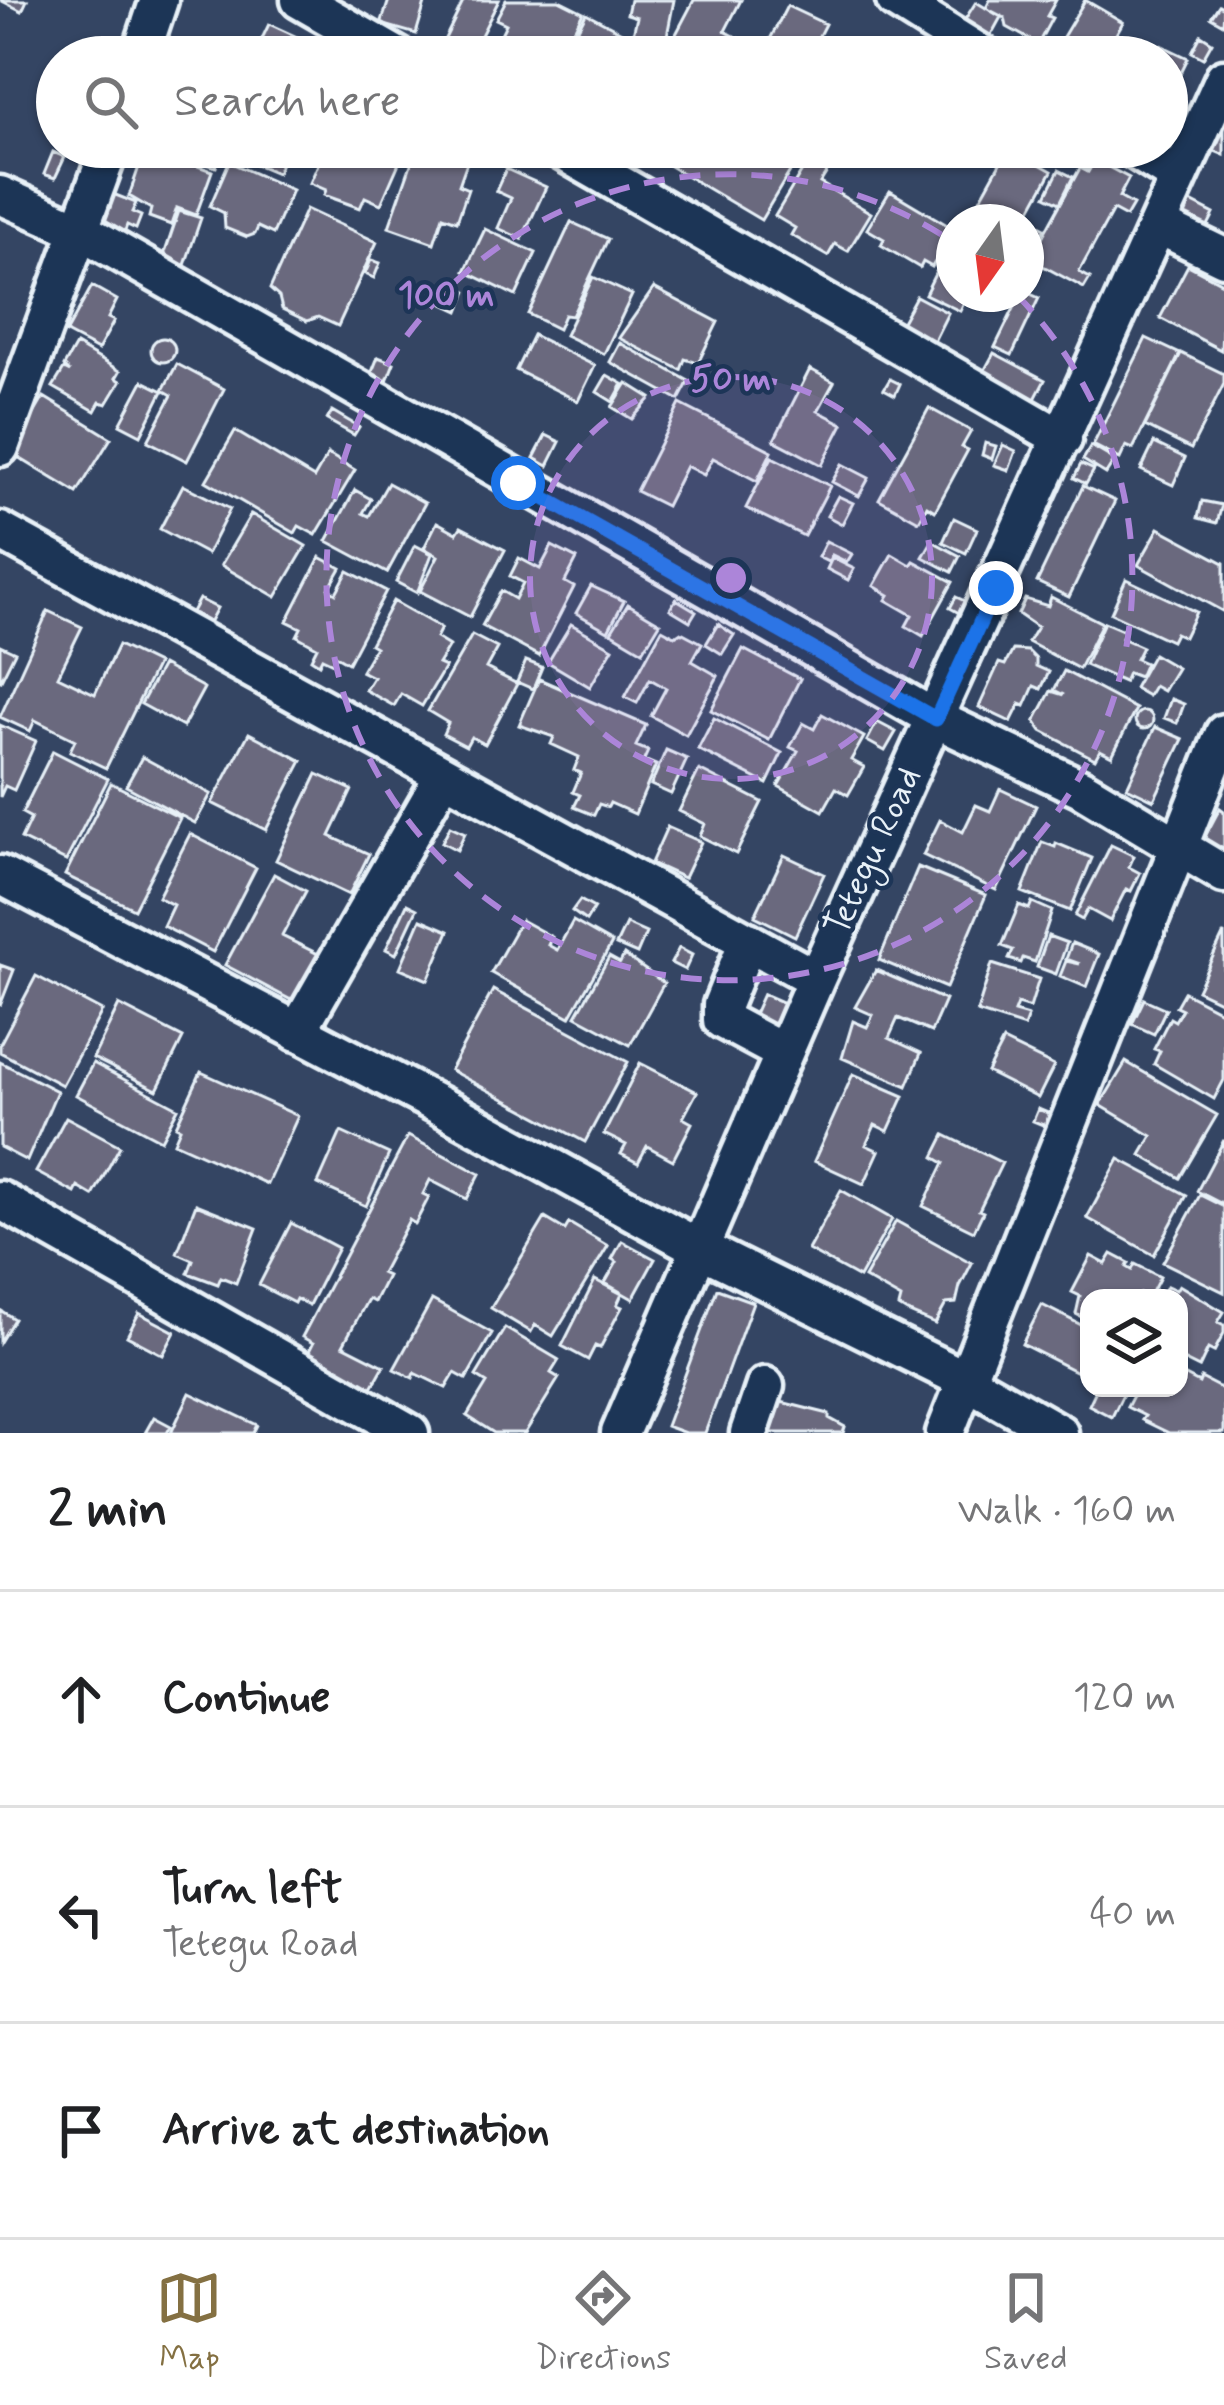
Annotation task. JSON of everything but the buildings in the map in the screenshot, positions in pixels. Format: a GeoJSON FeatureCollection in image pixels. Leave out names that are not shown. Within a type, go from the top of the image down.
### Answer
{"type":"FeatureCollection","features":[{"type":"Feature","properties":{"kind":"street"},"geometry":{"type":"LineString","coordinates":[[147,36],[159,0]]}},
{"type":"Feature","properties":{"kind":"street"},"geometry":{"type":"LineString","coordinates":[[299,0],[362,36]]}},
{"type":"Feature","properties":{"kind":"street"},"geometry":{"type":"LineString","coordinates":[[895,0],[952,36]]}},
{"type":"Feature","properties":{"kind":"street","name":"Tetegu Road"},"geometry":{"type":"LineString","coordinates":[[1188,155],[1224,78]]}},
{"type":"Feature","properties":{"kind":"street"},"geometry":{"type":"LineString","coordinates":[[0,447],[103,168]]}},
{"type":"Feature","properties":{"kind":"street"},"geometry":{"type":"LineString","coordinates":[[592,168],[1064,439]]}},
{"type":"Feature","properties":{"kind":"street"},"geometry":{"type":"LineString","coordinates":[[1164,168],[1178,177]]}},
{"type":"Feature","properties":{"kind":"street","name":"Tetegu Road"},"geometry":{"type":"LineString","coordinates":[[625,1432],[816,979],[1064,439],[1182,168]]}},
{"type":"Feature","properties":{"kind":"street"},"geometry":{"type":"LineString","coordinates":[[0,195],[82,231],[936,719],[1081,788],[1224,874]]}},
{"type":"Feature","properties":{"kind":"street"},"geometry":{"type":"LineString","coordinates":[[1158,225],[1224,257]]}},
{"type":"Feature","properties":{"kind":"street"},"geometry":{"type":"LineString","coordinates":[[0,530],[816,979]]}},
{"type":"Feature","properties":{"kind":"street"},"geometry":{"type":"LineString","coordinates":[[945,1433],[1224,734]]}},
{"type":"Feature","properties":{"kind":"street"},"geometry":{"type":"LineString","coordinates":[[298,1032],[444,775]]}},
{"type":"Feature","properties":{"kind":"street"},"geometry":{"type":"LineString","coordinates":[[0,874],[699,1248],[966,1380],[1059,1433]]}},
{"type":"Feature","properties":{"kind":"street"},"geometry":{"type":"LineString","coordinates":[[748,941],[722,1005],[722,1020],[784,1053]]}},
{"type":"Feature","properties":{"kind":"street"},"geometry":{"type":"LineString","coordinates":[[0,1200],[410,1433]]}},
{"type":"Feature","properties":{"kind":"street"},"geometry":{"type":"LineString","coordinates":[[748,1433],[765,1386]]}},
{"type":"Feature","properties":{"kind":"route"},"geometry":{"type":"LineString","coordinates":[[518,483],[936,719],[996,588]]}}]}
